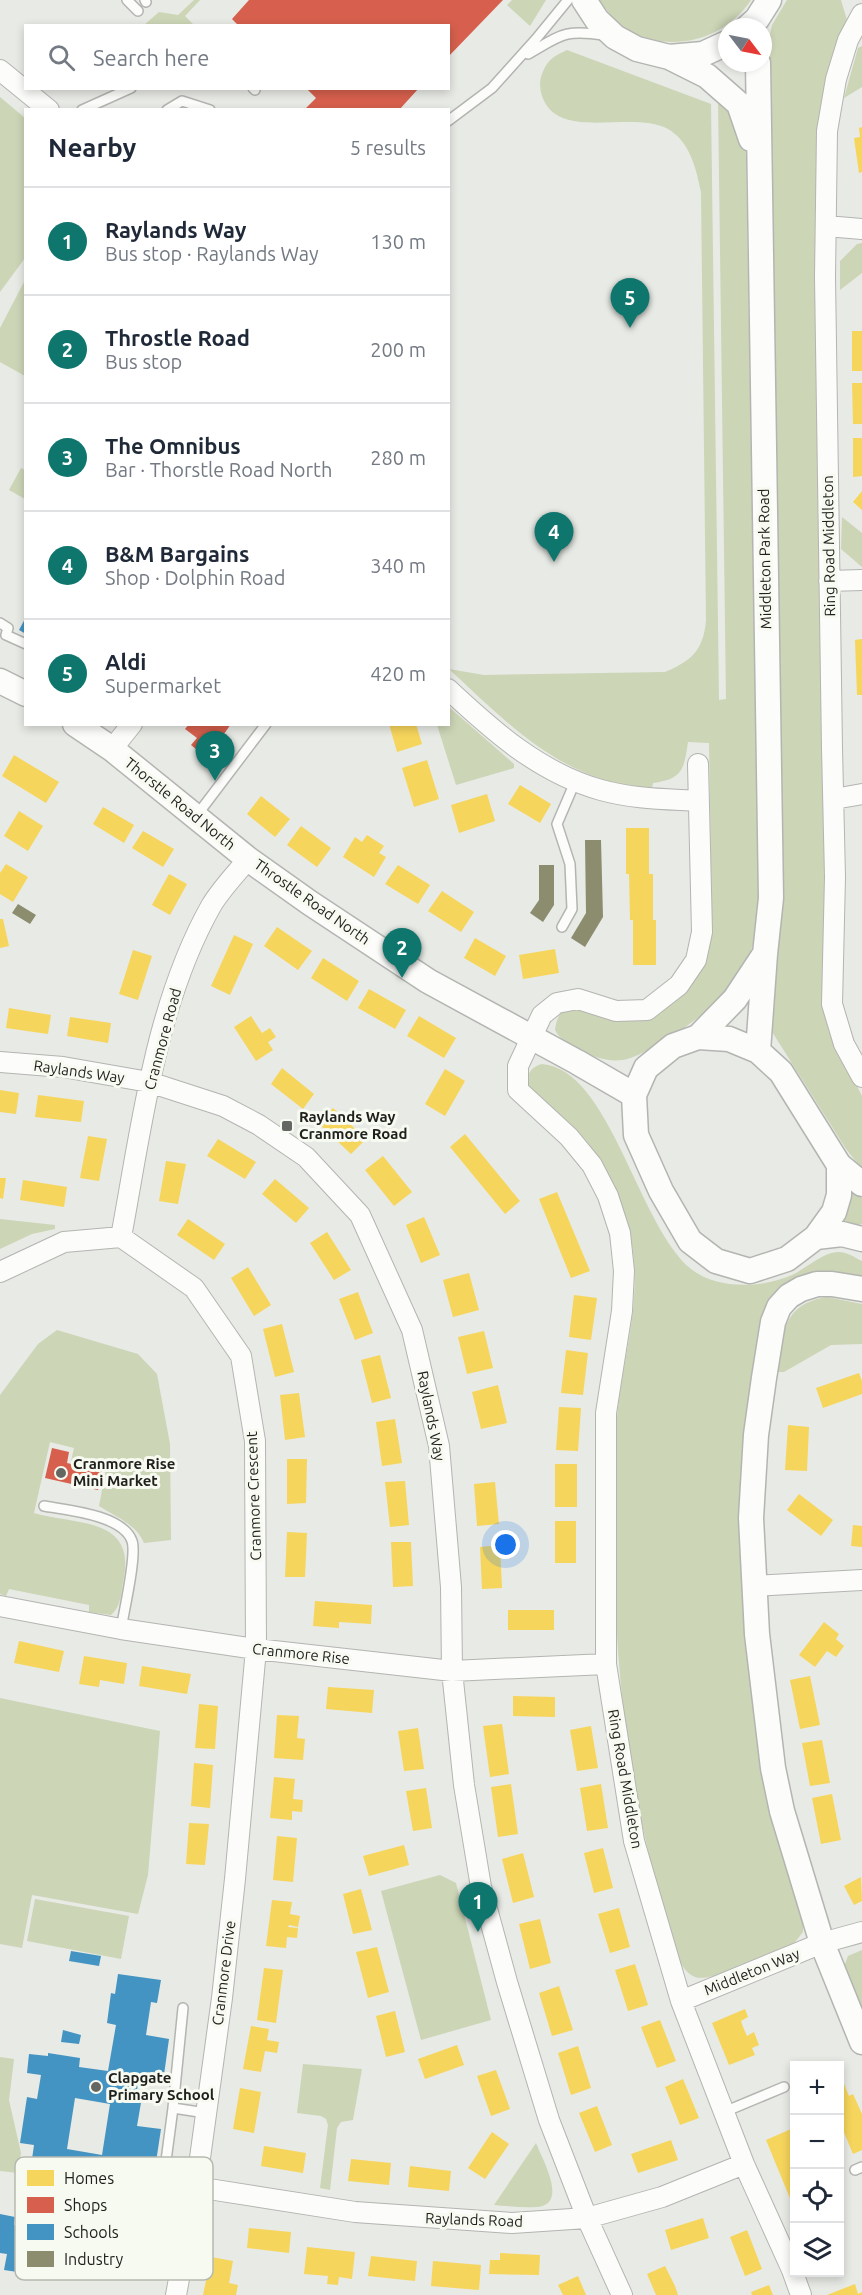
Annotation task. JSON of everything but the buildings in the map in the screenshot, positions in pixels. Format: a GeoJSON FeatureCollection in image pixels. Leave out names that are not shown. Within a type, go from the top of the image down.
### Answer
{"type":"FeatureCollection","features":[{"type":"Feature","properties":{"kind":"street","name":"Middleton Park Road"},"geometry":{"type":"LineString","coordinates":[[584,0],[597,20],[615,37],[637,49],[669,57],[706,76],[739,104],[758,163]]}},
{"type":"Feature","properties":{"kind":"street","name":"Ring Road Middleton"},"geometry":{"type":"LineString","coordinates":[[862,14],[848,40],[831,102],[827,131],[826,226],[829,581],[834,799],[832,1004],[844,1044],[862,1077]]}},
{"type":"Feature","properties":{"kind":"street","name":"Middleton Park Road"},"geometry":{"type":"LineString","coordinates":[[669,57],[703,54],[718,47]]}},
{"type":"Feature","properties":{"kind":"street"},"geometry":{"type":"LineString","coordinates":[[0,70],[24,90]]}},
{"type":"Feature","properties":{"kind":"street","name":"Middleton Park Road"},"geometry":{"type":"LineString","coordinates":[[758,72],[771,898],[758,1051]]}},
{"type":"Feature","properties":{"kind":"street"},"geometry":{"type":"LineString","coordinates":[[24,90],[47,108]]}},
{"type":"Feature","properties":{"kind":"street"},"geometry":{"type":"LineString","coordinates":[[826,226],[862,229]]}},
{"type":"Feature","properties":{"kind":"street"},"geometry":{"type":"LineString","coordinates":[[829,581],[862,580]]}},
{"type":"Feature","properties":{"kind":"street"},"geometry":{"type":"LineString","coordinates":[[0,681],[24,692]]}},
{"type":"Feature","properties":{"kind":"street"},"geometry":{"type":"LineString","coordinates":[[450,691],[497,734],[538,763],[574,782],[604,791],[648,799],[698,801]]}},
{"type":"Feature","properties":{"kind":"street","name":"Thorstle Road North"},"geometry":{"type":"LineString","coordinates":[[78,726],[112,749],[248,859]]}},
{"type":"Feature","properties":{"kind":"street"},"geometry":{"type":"LineString","coordinates":[[112,749],[130,726]]}},
{"type":"Feature","properties":{"kind":"street"},"geometry":{"type":"LineString","coordinates":[[531,1036],[542,1016],[557,1003],[578,999],[616,1011],[647,1010],[678,985],[696,960],[702,932],[698,764]]}},
{"type":"Feature","properties":{"kind":"street"},"geometry":{"type":"LineString","coordinates":[[834,799],[862,794]]}},
{"type":"Feature","properties":{"kind":"street","name":"Throstle Road North"},"geometry":{"type":"LineString","coordinates":[[248,859],[428,981],[634,1095]]}},
{"type":"Feature","properties":{"kind":"street","name":"Cranmore Road"},"geometry":{"type":"LineString","coordinates":[[121,1237],[150,1082],[167,1014],[189,950],[213,903],[248,859]]}},
{"type":"Feature","properties":{"kind":"street","name":"Middleton Park Road"},"geometry":{"type":"LineString","coordinates":[[698,1037],[735,999],[765,954]]}},
{"type":"Feature","properties":{"kind":"street","name":"Ring Road Middleton"},"geometry":{"type":"LineString","coordinates":[[531,1036],[518,1066],[518,1090],[569,1137],[591,1165],[608,1196],[620,1233],[624,1271],[622,1311],[606,1413],[606,1664],[634,1841],[681,2001],[744,2164],[790,2264]]}},
{"type":"Feature","properties":{"kind":"street","name":"Middleton Park Road"},"geometry":{"type":"LineString","coordinates":[[698,1037],[729,1040],[758,1051],[781,1072],[839,1165],[839,1195],[834,1212],[816,1237],[787,1259],[750,1271],[716,1261],[690,1241],[661,1191],[636,1135],[634,1095],[646,1068],[673,1046],[698,1037]]}},
{"type":"Feature","properties":{"kind":"street","name":"Raylands Way"},"geometry":{"type":"LineString","coordinates":[[0,1062],[63,1067],[150,1082],[224,1106],[259,1125],[306,1157],[360,1215],[412,1330],[439,1446],[451,1587],[452,1671],[464,1785],[481,1887],[549,2120],[586,2218],[622,2295]]}},
{"type":"Feature","properties":{"kind":"street"},"geometry":{"type":"LineString","coordinates":[[839,1165],[862,1184]]}},
{"type":"Feature","properties":{"kind":"street"},"geometry":{"type":"LineString","coordinates":[[816,1237],[842,1234],[862,1239]]}},
{"type":"Feature","properties":{"kind":"street"},"geometry":{"type":"LineString","coordinates":[[0,1272],[64,1242],[121,1237]]}},
{"type":"Feature","properties":{"kind":"street","name":"Cranmore Crescent"},"geometry":{"type":"LineString","coordinates":[[121,1237],[194,1288],[241,1356],[255,1441],[256,1649]]}},
{"type":"Feature","properties":{"kind":"street"},"geometry":{"type":"LineString","coordinates":[[862,1289],[817,1284],[789,1296],[779,1307],[773,1322],[756,1435],[751,1518],[753,1586],[773,1768],[782,1811],[822,1943],[862,2042]]}},
{"type":"Feature","properties":{"kind":"street"},"geometry":{"type":"LineString","coordinates":[[753,1586],[862,1580]]}},
{"type":"Feature","properties":{"kind":"street","name":"Cranmore Rise"},"geometry":{"type":"LineString","coordinates":[[0,1606],[121,1629],[256,1649],[452,1671],[606,1664]]}},
{"type":"Feature","properties":{"kind":"street","name":"Cranmore Drive"},"geometry":{"type":"LineString","coordinates":[[200,2157],[222,1998],[256,1649]]}},
{"type":"Feature","properties":{"kind":"street","name":"Middleton Way"},"geometry":{"type":"LineString","coordinates":[[681,2001],[822,1943],[862,1932]]}},
{"type":"Feature","properties":{"kind":"street","name":"Raylands Road"},"geometry":{"type":"LineString","coordinates":[[213,2190],[355,2212],[512,2223],[586,2218],[662,2197],[744,2164]]}},
{"type":"Feature","properties":{"kind":"street","name":"Ring Road Middleton"},"geometry":{"type":"LineString","coordinates":[[795,2277],[801,2295]]}},
{"type":"Feature","properties":{"kind":"street","name":"Cranmore Drive"},"geometry":{"type":"LineString","coordinates":[[176,2295],[179,2280]]}},
{"type":"Feature","properties":{"kind":"lane"},"geometry":{"type":"LineString","coordinates":[[126,0],[138,11]]}},
{"type":"Feature","properties":{"kind":"lane"},"geometry":{"type":"LineString","coordinates":[[450,120],[492,88],[568,0]]}},
{"type":"Feature","properties":{"kind":"lane"},"geometry":{"type":"LineString","coordinates":[[520,58],[552,38],[567,33],[615,37]]}},
{"type":"Feature","properties":{"kind":"lane"},"geometry":{"type":"LineString","coordinates":[[86,108],[127,90]]}},
{"type":"Feature","properties":{"kind":"lane"},"geometry":{"type":"LineString","coordinates":[[170,108],[182,101],[204,108]]}},
{"type":"Feature","properties":{"kind":"lane"},"geometry":{"type":"LineString","coordinates":[[0,623],[8,628],[6,635],[24,643]]}},
{"type":"Feature","properties":{"kind":"lane"},"geometry":{"type":"LineString","coordinates":[[196,817],[264,726]]}},
{"type":"Feature","properties":{"kind":"lane"},"geometry":{"type":"LineString","coordinates":[[562,927],[572,909],[570,864],[557,824],[574,782]]}},
{"type":"Feature","properties":{"kind":"lane"},"geometry":{"type":"LineString","coordinates":[[44,1506],[96,1516],[129,1534],[134,1548],[121,1629]]}},
{"type":"Feature","properties":{"kind":"lane"},"geometry":{"type":"LineString","coordinates":[[166,2157],[183,2008]]}},
{"type":"Feature","properties":{"kind":"lane"},"geometry":{"type":"LineString","coordinates":[[724,2112],[784,2087]]}},
{"type":"Feature","properties":{"kind":"lane"},"geometry":{"type":"LineString","coordinates":[[173,2108],[206,2113]]}},
{"type":"Feature","properties":{"kind":"green space"},"geometry":{"type":"Polygon","coordinates":[[[194,0],[200,0],[185,16],[193,24],[145,24],[159,12],[178,15],[194,0]]]}},
{"type":"Feature","properties":{"kind":"green space"},"geometry":{"type":"Polygon","coordinates":[[[512,0],[546,0],[530,26],[507,5],[512,0]]]}},
{"type":"Feature","properties":{"kind":"green space"},"geometry":{"type":"Polygon","coordinates":[[[600,0],[751,0],[736,18],[718,18],[718,30],[697,39],[675,42],[653,40],[633,32],[615,19],[600,0]]]}},
{"type":"Feature","properties":{"kind":"green space"},"geometry":{"type":"Polygon","coordinates":[[[787,0],[841,0],[847,20],[832,57],[821,107],[816,232],[820,640],[826,850],[823,995],[829,1032],[862,1096],[862,1169],[846,1149],[769,1027],[769,984],[780,933],[781,911],[781,756],[765,72],[772,72],[772,25],[787,0]]]}},
{"type":"Feature","properties":{"kind":"green space"},"geometry":{"type":"Polygon","coordinates":[[[862,46],[862,87],[844,98],[858,48],[862,46]]]}},
{"type":"Feature","properties":{"kind":"green space"},"geometry":{"type":"Polygon","coordinates":[[[567,50],[711,104],[719,700],[726,699],[718,100],[722,98],[745,140],[759,918],[747,962],[725,995],[698,1018],[665,1040],[649,1050],[623,1060],[606,1060],[595,1057],[565,1041],[555,1030],[559,1017],[565,1010],[584,1010],[618,1019],[628,1018],[689,978],[704,963],[712,922],[709,743],[688,742],[680,771],[671,779],[653,783],[652,788],[621,784],[592,776],[540,748],[494,711],[450,670],[484,675],[665,672],[682,664],[694,654],[702,640],[706,621],[701,192],[699,183],[687,148],[676,134],[668,129],[635,122],[579,122],[563,118],[551,110],[542,96],[540,85],[544,69],[555,57],[567,50]]]}},
{"type":"Feature","properties":{"kind":"green space"},"geometry":{"type":"Polygon","coordinates":[[[0,97],[24,117],[24,259],[0,292],[0,97]]]}},
{"type":"Feature","properties":{"kind":"green space"},"geometry":{"type":"Polygon","coordinates":[[[862,243],[862,273],[840,290],[840,261],[857,244],[862,243]]]}},
{"type":"Feature","properties":{"kind":"green space"},"geometry":{"type":"Polygon","coordinates":[[[24,282],[24,375],[0,362],[0,328],[24,282]]]}},
{"type":"Feature","properties":{"kind":"green space"},"geometry":{"type":"Polygon","coordinates":[[[21,468],[24,470],[24,498],[9,490],[21,468]]]}},
{"type":"Feature","properties":{"kind":"green space"},"geometry":{"type":"Polygon","coordinates":[[[842,517],[862,533],[862,567],[841,549],[842,517]]]}},
{"type":"Feature","properties":{"kind":"green space"},"geometry":{"type":"Polygon","coordinates":[[[450,708],[514,764],[514,768],[456,785],[437,726],[450,726],[450,708]]]}},
{"type":"Feature","properties":{"kind":"green space"},"geometry":{"type":"Polygon","coordinates":[[[542,1064],[566,1072],[587,1092],[605,1120],[655,1220],[672,1248],[691,1269],[702,1276],[727,1284],[754,1284],[792,1275],[831,1253],[844,1252],[862,1261],[862,1280],[791,1284],[743,1538],[803,1932],[792,1946],[704,1978],[697,1978],[688,1972],[682,1965],[672,1943],[646,1843],[634,1785],[619,1668],[614,1491],[618,1408],[635,1288],[631,1240],[618,1195],[596,1153],[576,1129],[529,1088],[530,1073],[534,1067],[542,1064]]]}},
{"type":"Feature","properties":{"kind":"green space"},"geometry":{"type":"Polygon","coordinates":[[[850,1189],[862,1198],[862,1224],[839,1224],[850,1189]]]}},
{"type":"Feature","properties":{"kind":"green space"},"geometry":{"type":"Polygon","coordinates":[[[0,1219],[55,1225],[55,1229],[32,1234],[0,1249],[0,1219]]]}},
{"type":"Feature","properties":{"kind":"green space"},"geometry":{"type":"Polygon","coordinates":[[[827,1297],[862,1304],[862,1344],[831,1345],[784,1372],[777,1372],[784,1333],[793,1314],[801,1306],[827,1297]]]}},
{"type":"Feature","properties":{"kind":"green space"},"geometry":{"type":"Polygon","coordinates":[[[57,1330],[138,1354],[157,1374],[170,1444],[171,1540],[144,1543],[131,1526],[99,1506],[106,1469],[71,1461],[74,1448],[50,1442],[34,1513],[98,1527],[111,1533],[120,1543],[125,1557],[124,1577],[119,1603],[111,1615],[89,1612],[89,1605],[9,1589],[6,1596],[0,1594],[0,1395],[38,1344],[57,1330]]]}},
{"type":"Feature","properties":{"kind":"green space"},"geometry":{"type":"Polygon","coordinates":[[[0,1698],[160,1731],[148,1875],[138,1914],[32,1895],[22,1948],[0,1944],[0,1698]]]}},
{"type":"Feature","properties":{"kind":"green space"},"geometry":{"type":"Polygon","coordinates":[[[440,1875],[456,1883],[491,2020],[421,2040],[381,1891],[440,1875]]]}},
{"type":"Feature","properties":{"kind":"green space"},"geometry":{"type":"Polygon","coordinates":[[[35,1899],[129,1916],[121,1959],[27,1941],[35,1899]]]}},
{"type":"Feature","properties":{"kind":"green space"},"geometry":{"type":"Polygon","coordinates":[[[862,1950],[862,2020],[843,1969],[848,1956],[862,1950]]]}},
{"type":"Feature","properties":{"kind":"green space"},"geometry":{"type":"Polygon","coordinates":[[[0,2057],[14,2059],[9,2100],[21,2153],[20,2157],[15,2157],[15,2173],[0,2171],[0,2057]]]}},
{"type":"Feature","properties":{"kind":"green space"},"geometry":{"type":"Polygon","coordinates":[[[303,2064],[362,2069],[353,2120],[341,2122],[337,2128],[330,2190],[320,2188],[328,2125],[326,2119],[321,2116],[297,2113],[303,2064]]]}},
{"type":"Feature","properties":{"kind":"green space"},"geometry":{"type":"Polygon","coordinates":[[[536,2143],[551,2180],[551,2198],[546,2204],[537,2207],[494,2205],[536,2143]]]}},
{"type":"Feature","properties":{"kind":"place","name":"Aldi"},"geometry":{"type":"Point","coordinates":[630,328]}},
{"type":"Feature","properties":{"kind":"place","name":"B&M Bargains"},"geometry":{"type":"Point","coordinates":[554,562]}},
{"type":"Feature","properties":{"kind":"place","name":"The Omnibus"},"geometry":{"type":"Point","coordinates":[215,781]}},
{"type":"Feature","properties":{"kind":"place","name":"Throstle Road"},"geometry":{"type":"Point","coordinates":[402,978]}},
{"type":"Feature","properties":{"kind":"place","name":"Raylands Way Cranmore Road"},"geometry":{"type":"Point","coordinates":[287,1126]}},
{"type":"Feature","properties":{"kind":"place","name":"Cranmore Rise Mini Market"},"geometry":{"type":"Point","coordinates":[61,1473]}},
{"type":"Feature","properties":{"kind":"place","name":"Raylands Way"},"geometry":{"type":"Point","coordinates":[478,1932]}},
{"type":"Feature","properties":{"kind":"place","name":"Clapgate Primary School"},"geometry":{"type":"Point","coordinates":[96,2087]}}]}
